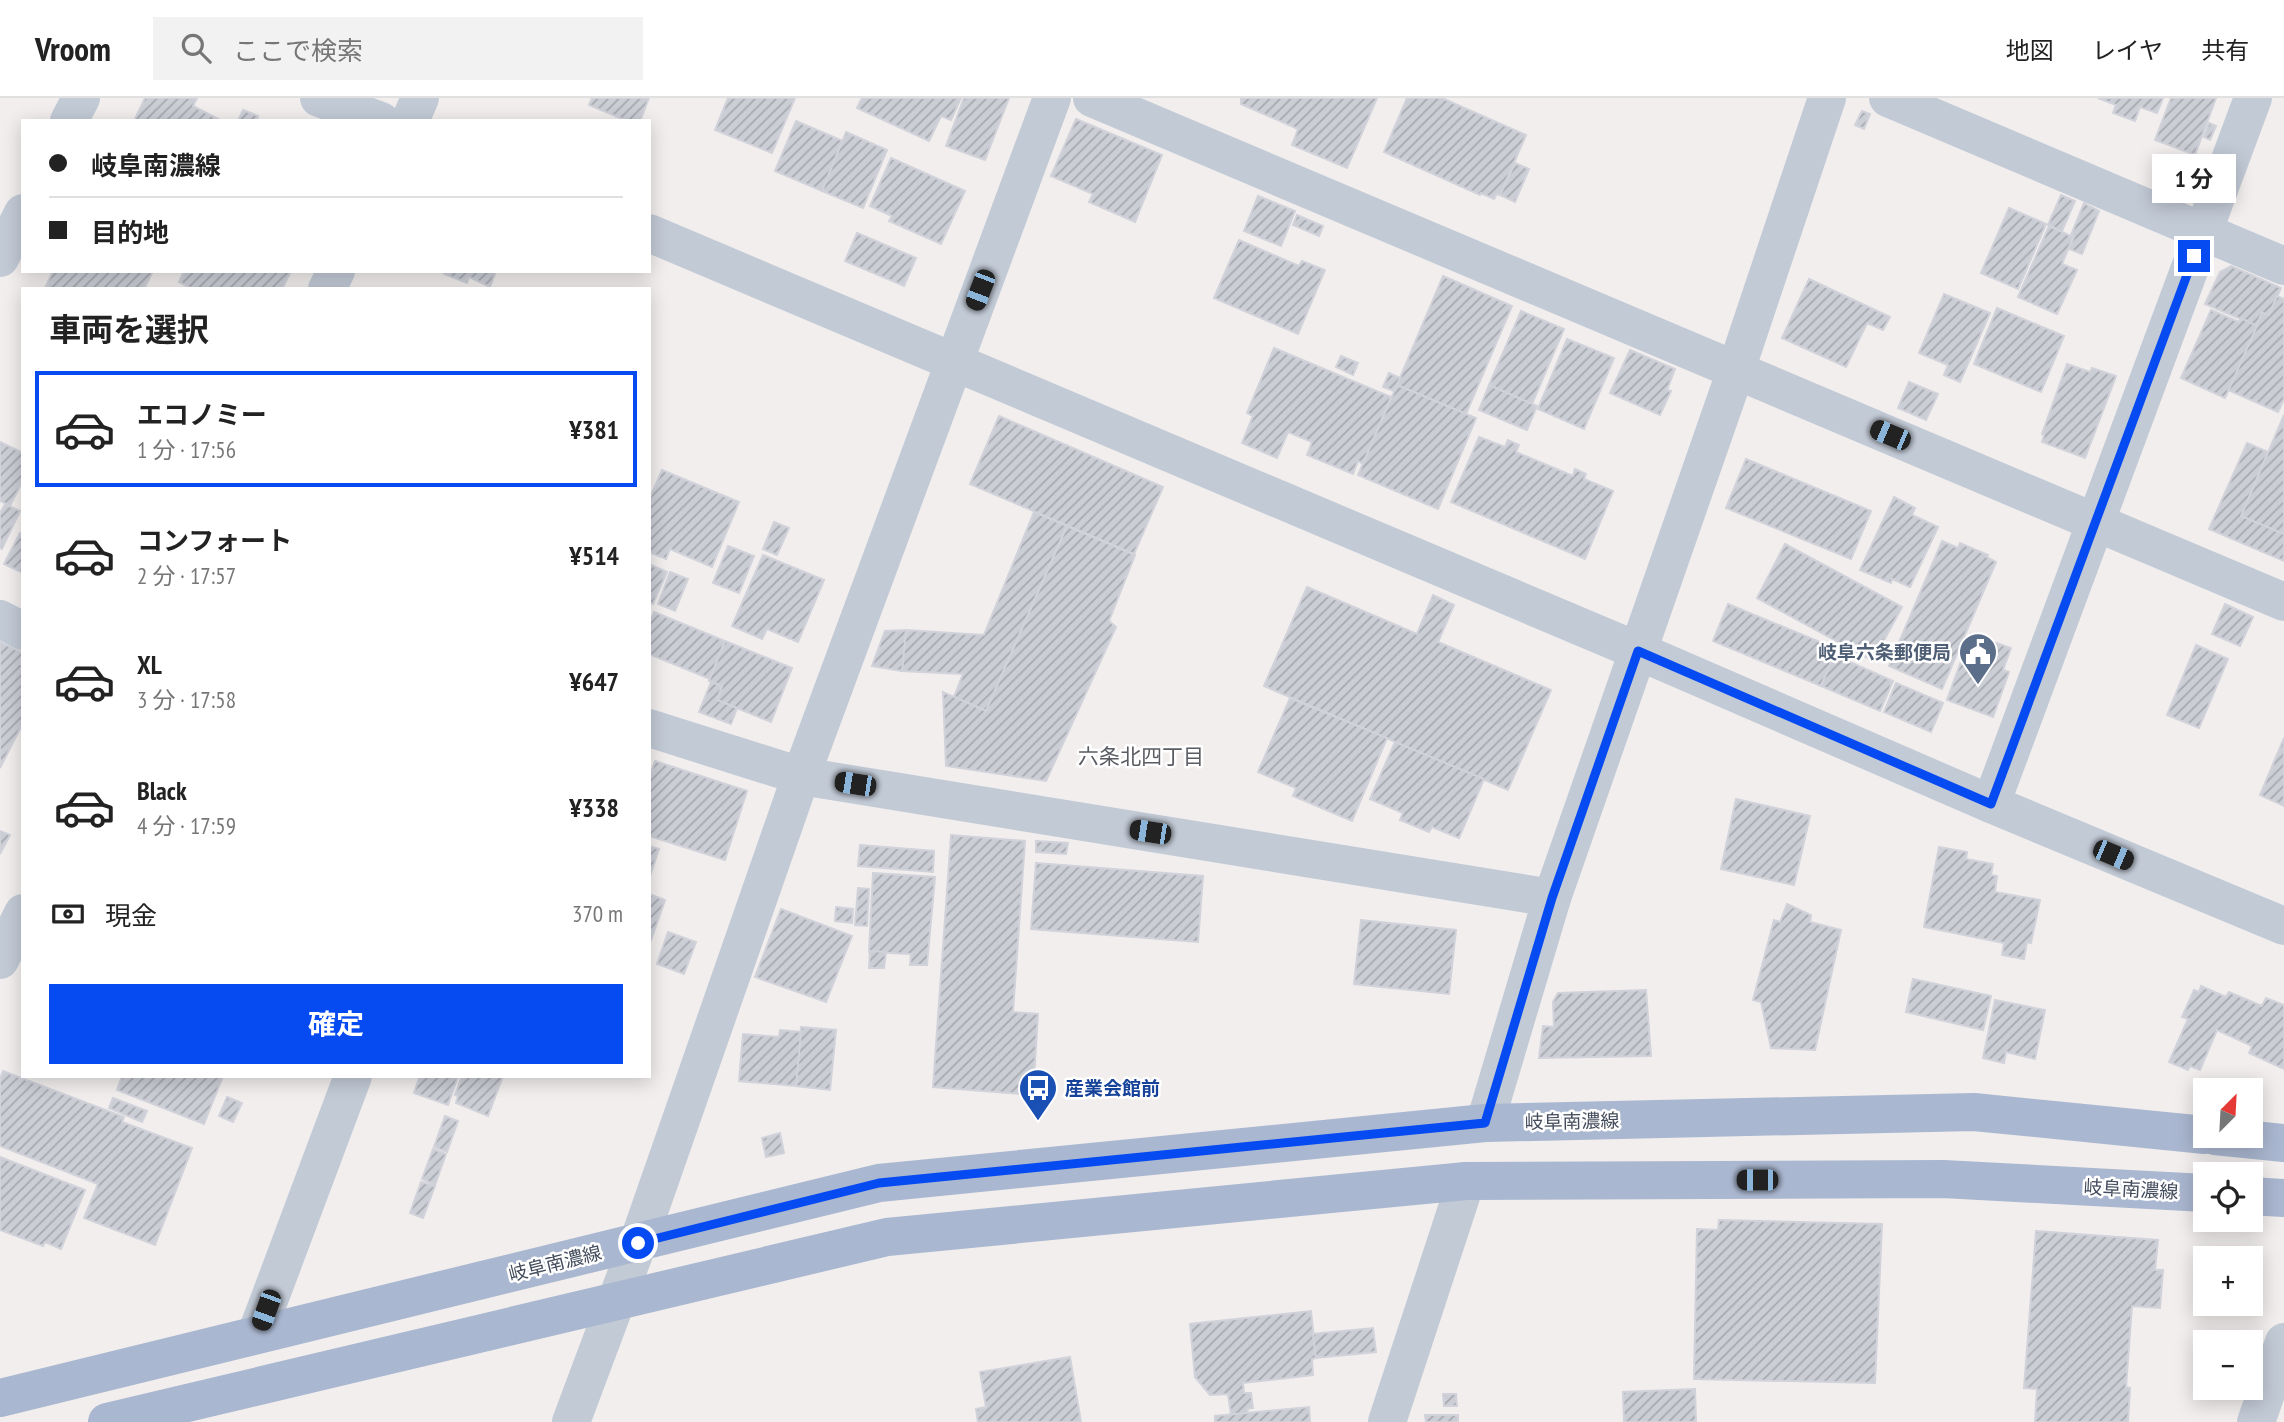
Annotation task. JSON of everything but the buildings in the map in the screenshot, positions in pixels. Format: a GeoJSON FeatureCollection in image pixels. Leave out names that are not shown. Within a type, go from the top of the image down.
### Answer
{"type":"FeatureCollection","features":[{"type":"Feature","properties":{"kind":"main road","name":"岐阜南濃線"},"geometry":{"type":"LineString","coordinates":[[0,1398],[879,1183],[1485,1123],[1974,1111],[2193,1134]]}},
{"type":"Feature","properties":{"kind":"main road"},"geometry":{"type":"LineString","coordinates":[[2263,1141],[2284,1143]]}},
{"type":"Feature","properties":{"kind":"main road","name":"岐阜南濃線"},"geometry":{"type":"LineString","coordinates":[[107,1422],[887,1237],[1466,1181],[1943,1179],[2193,1193]]}},
{"type":"Feature","properties":{"kind":"main road"},"geometry":{"type":"LineString","coordinates":[[2263,1197],[2284,1198]]}},
{"type":"Feature","properties":{"kind":"street"},"geometry":{"type":"LineString","coordinates":[[70,119],[81,98]]}},
{"type":"Feature","properties":{"kind":"street"},"geometry":{"type":"LineString","coordinates":[[319,98],[376,119]]}},
{"type":"Feature","properties":{"kind":"street"},"geometry":{"type":"LineString","coordinates":[[411,119],[420,98]]}},
{"type":"Feature","properties":{"kind":"street"},"geometry":{"type":"LineString","coordinates":[[571,1422],[638,1243],[801,776],[1052,98]]}},
{"type":"Feature","properties":{"kind":"street"},"geometry":{"type":"LineString","coordinates":[[1091,98],[2284,602]]}},
{"type":"Feature","properties":{"kind":"street"},"geometry":{"type":"LineString","coordinates":[[1485,1123],[1552,898],[1736,370],[1827,98]]}},
{"type":"Feature","properties":{"kind":"street"},"geometry":{"type":"LineString","coordinates":[[1888,98],[2284,266]]}},
{"type":"Feature","properties":{"kind":"street"},"geometry":{"type":"LineString","coordinates":[[1991,804],[2253,98]]}},
{"type":"Feature","properties":{"kind":"street"},"geometry":{"type":"LineString","coordinates":[[0,258],[21,217]]}},
{"type":"Feature","properties":{"kind":"street"},"geometry":{"type":"LineString","coordinates":[[651,234],[2284,926]]}},
{"type":"Feature","properties":{"kind":"street"},"geometry":{"type":"LineString","coordinates":[[0,619],[21,630]]}},
{"type":"Feature","properties":{"kind":"street"},"geometry":{"type":"LineString","coordinates":[[651,729],[801,776],[1552,898]]}},
{"type":"Feature","properties":{"kind":"street"},"geometry":{"type":"LineString","coordinates":[[0,960],[21,917]]}},
{"type":"Feature","properties":{"kind":"street"},"geometry":{"type":"LineString","coordinates":[[256,1335],[353,1078]]}},
{"type":"Feature","properties":{"kind":"street"},"geometry":{"type":"LineString","coordinates":[[1387,1422],[1466,1181]]}},
{"type":"Feature","properties":{"kind":"street"},"geometry":{"type":"LineString","coordinates":[[2256,1422],[2284,1342]]}},
{"type":"Feature","properties":{"kind":"place","name":"岐阜六条郵便局"},"geometry":{"type":"Point","coordinates":[1978,686]}},
{"type":"Feature","properties":{"kind":"place","name":"産業会館前"},"geometry":{"type":"Point","coordinates":[1038,1122]}},
{"type":"Feature","properties":{"kind":"district","name":"六条北四丁目"},"geometry":{"type":"Point","coordinates":[1141,757]}},
{"type":"Feature","properties":{"kind":"route"},"geometry":{"type":"LineString","coordinates":[[638,1243],[879,1183],[1485,1123],[1552,898],[1638,651],[1991,804],[2194,256]]}}]}
